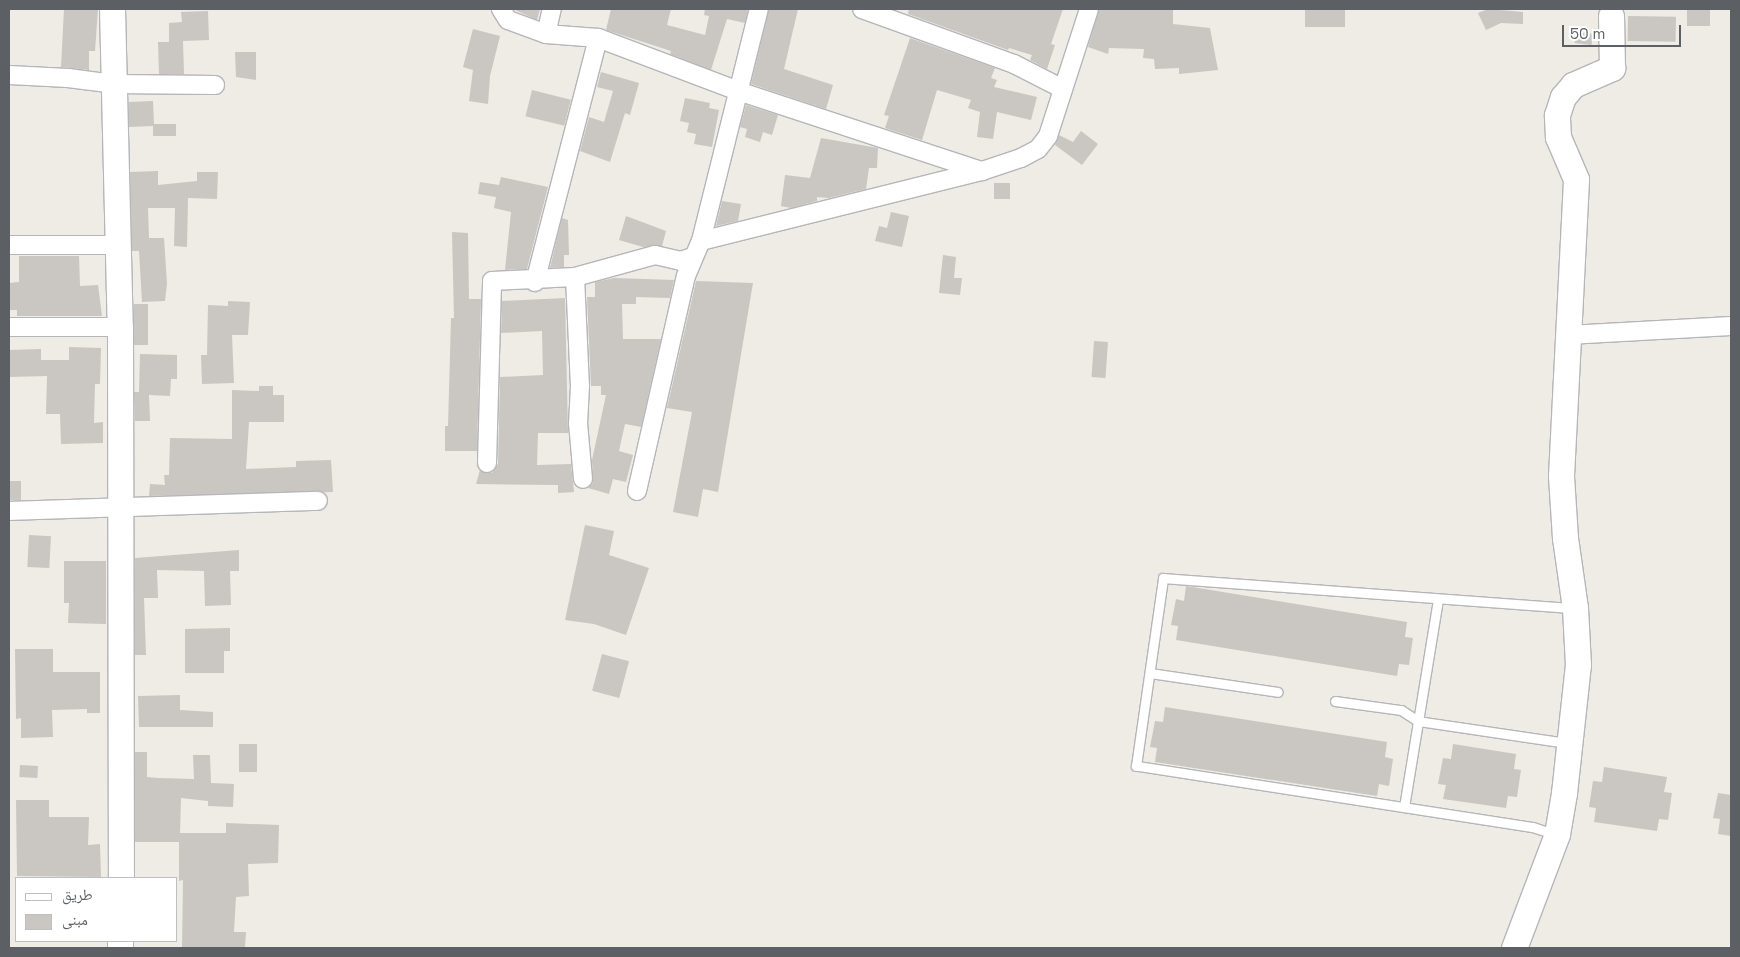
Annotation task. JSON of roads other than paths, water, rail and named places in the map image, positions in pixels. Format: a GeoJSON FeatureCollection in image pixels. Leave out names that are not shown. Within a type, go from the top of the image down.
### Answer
{"type":"FeatureCollection","features":[{"type":"Feature","properties":{"kind":"street"},"geometry":{"type":"LineString","coordinates":[[112,9],[116,244],[120,327],[120,877]]}},
{"type":"Feature","properties":{"kind":"street"},"geometry":{"type":"LineString","coordinates":[[501,9],[508,20],[546,34],[598,38],[738,91],[982,171]]}},
{"type":"Feature","properties":{"kind":"street"},"geometry":{"type":"LineString","coordinates":[[546,34],[552,9]]}},
{"type":"Feature","properties":{"kind":"street"},"geometry":{"type":"LineString","coordinates":[[637,491],[692,257],[701,241],[759,9]]}},
{"type":"Feature","properties":{"kind":"street"},"geometry":{"type":"LineString","coordinates":[[862,9],[1014,64],[1063,89]]}},
{"type":"Feature","properties":{"kind":"street"},"geometry":{"type":"LineString","coordinates":[[701,241],[982,171],[1022,158],[1038,149],[1048,136],[1089,9]]}},
{"type":"Feature","properties":{"kind":"street"},"geometry":{"type":"LineString","coordinates":[[1514,948],[1557,834],[1570,744],[1578,665],[1576,608],[1562,490],[1576,180],[1558,137],[1557,115],[1563,97],[1573,85],[1612,68],[1611,13]]}},
{"type":"Feature","properties":{"kind":"street"},"geometry":{"type":"LineString","coordinates":[[535,282],[598,38]]}},
{"type":"Feature","properties":{"kind":"street"},"geometry":{"type":"LineString","coordinates":[[9,75],[68,78],[114,84],[215,85]]}},
{"type":"Feature","properties":{"kind":"street"},"geometry":{"type":"LineString","coordinates":[[9,245],[116,244]]}},
{"type":"Feature","properties":{"kind":"street"},"geometry":{"type":"LineString","coordinates":[[487,463],[492,281],[535,282],[575,278],[655,255],[681,261],[692,257]]}},
{"type":"Feature","properties":{"kind":"street"},"geometry":{"type":"LineString","coordinates":[[575,278],[580,386],[578,423],[583,479]]}},
{"type":"Feature","properties":{"kind":"street"},"geometry":{"type":"LineString","coordinates":[[1568,335],[1731,326]]}},
{"type":"Feature","properties":{"kind":"street"},"geometry":{"type":"LineString","coordinates":[[9,327],[120,327]]}},
{"type":"Feature","properties":{"kind":"street"},"geometry":{"type":"LineString","coordinates":[[9,511],[318,501]]}},
{"type":"Feature","properties":{"kind":"lane"},"geometry":{"type":"LineString","coordinates":[[1557,834],[1532,827],[1136,766],[1163,578],[1438,600],[1576,608]]}},
{"type":"Feature","properties":{"kind":"lane"},"geometry":{"type":"LineString","coordinates":[[1404,808],[1438,600]]}},
{"type":"Feature","properties":{"kind":"lane"},"geometry":{"type":"LineString","coordinates":[[1150,673],[1278,692]]}},
{"type":"Feature","properties":{"kind":"lane"},"geometry":{"type":"LineString","coordinates":[[1335,701],[1401,710],[1418,722],[1570,744]]}}]}
